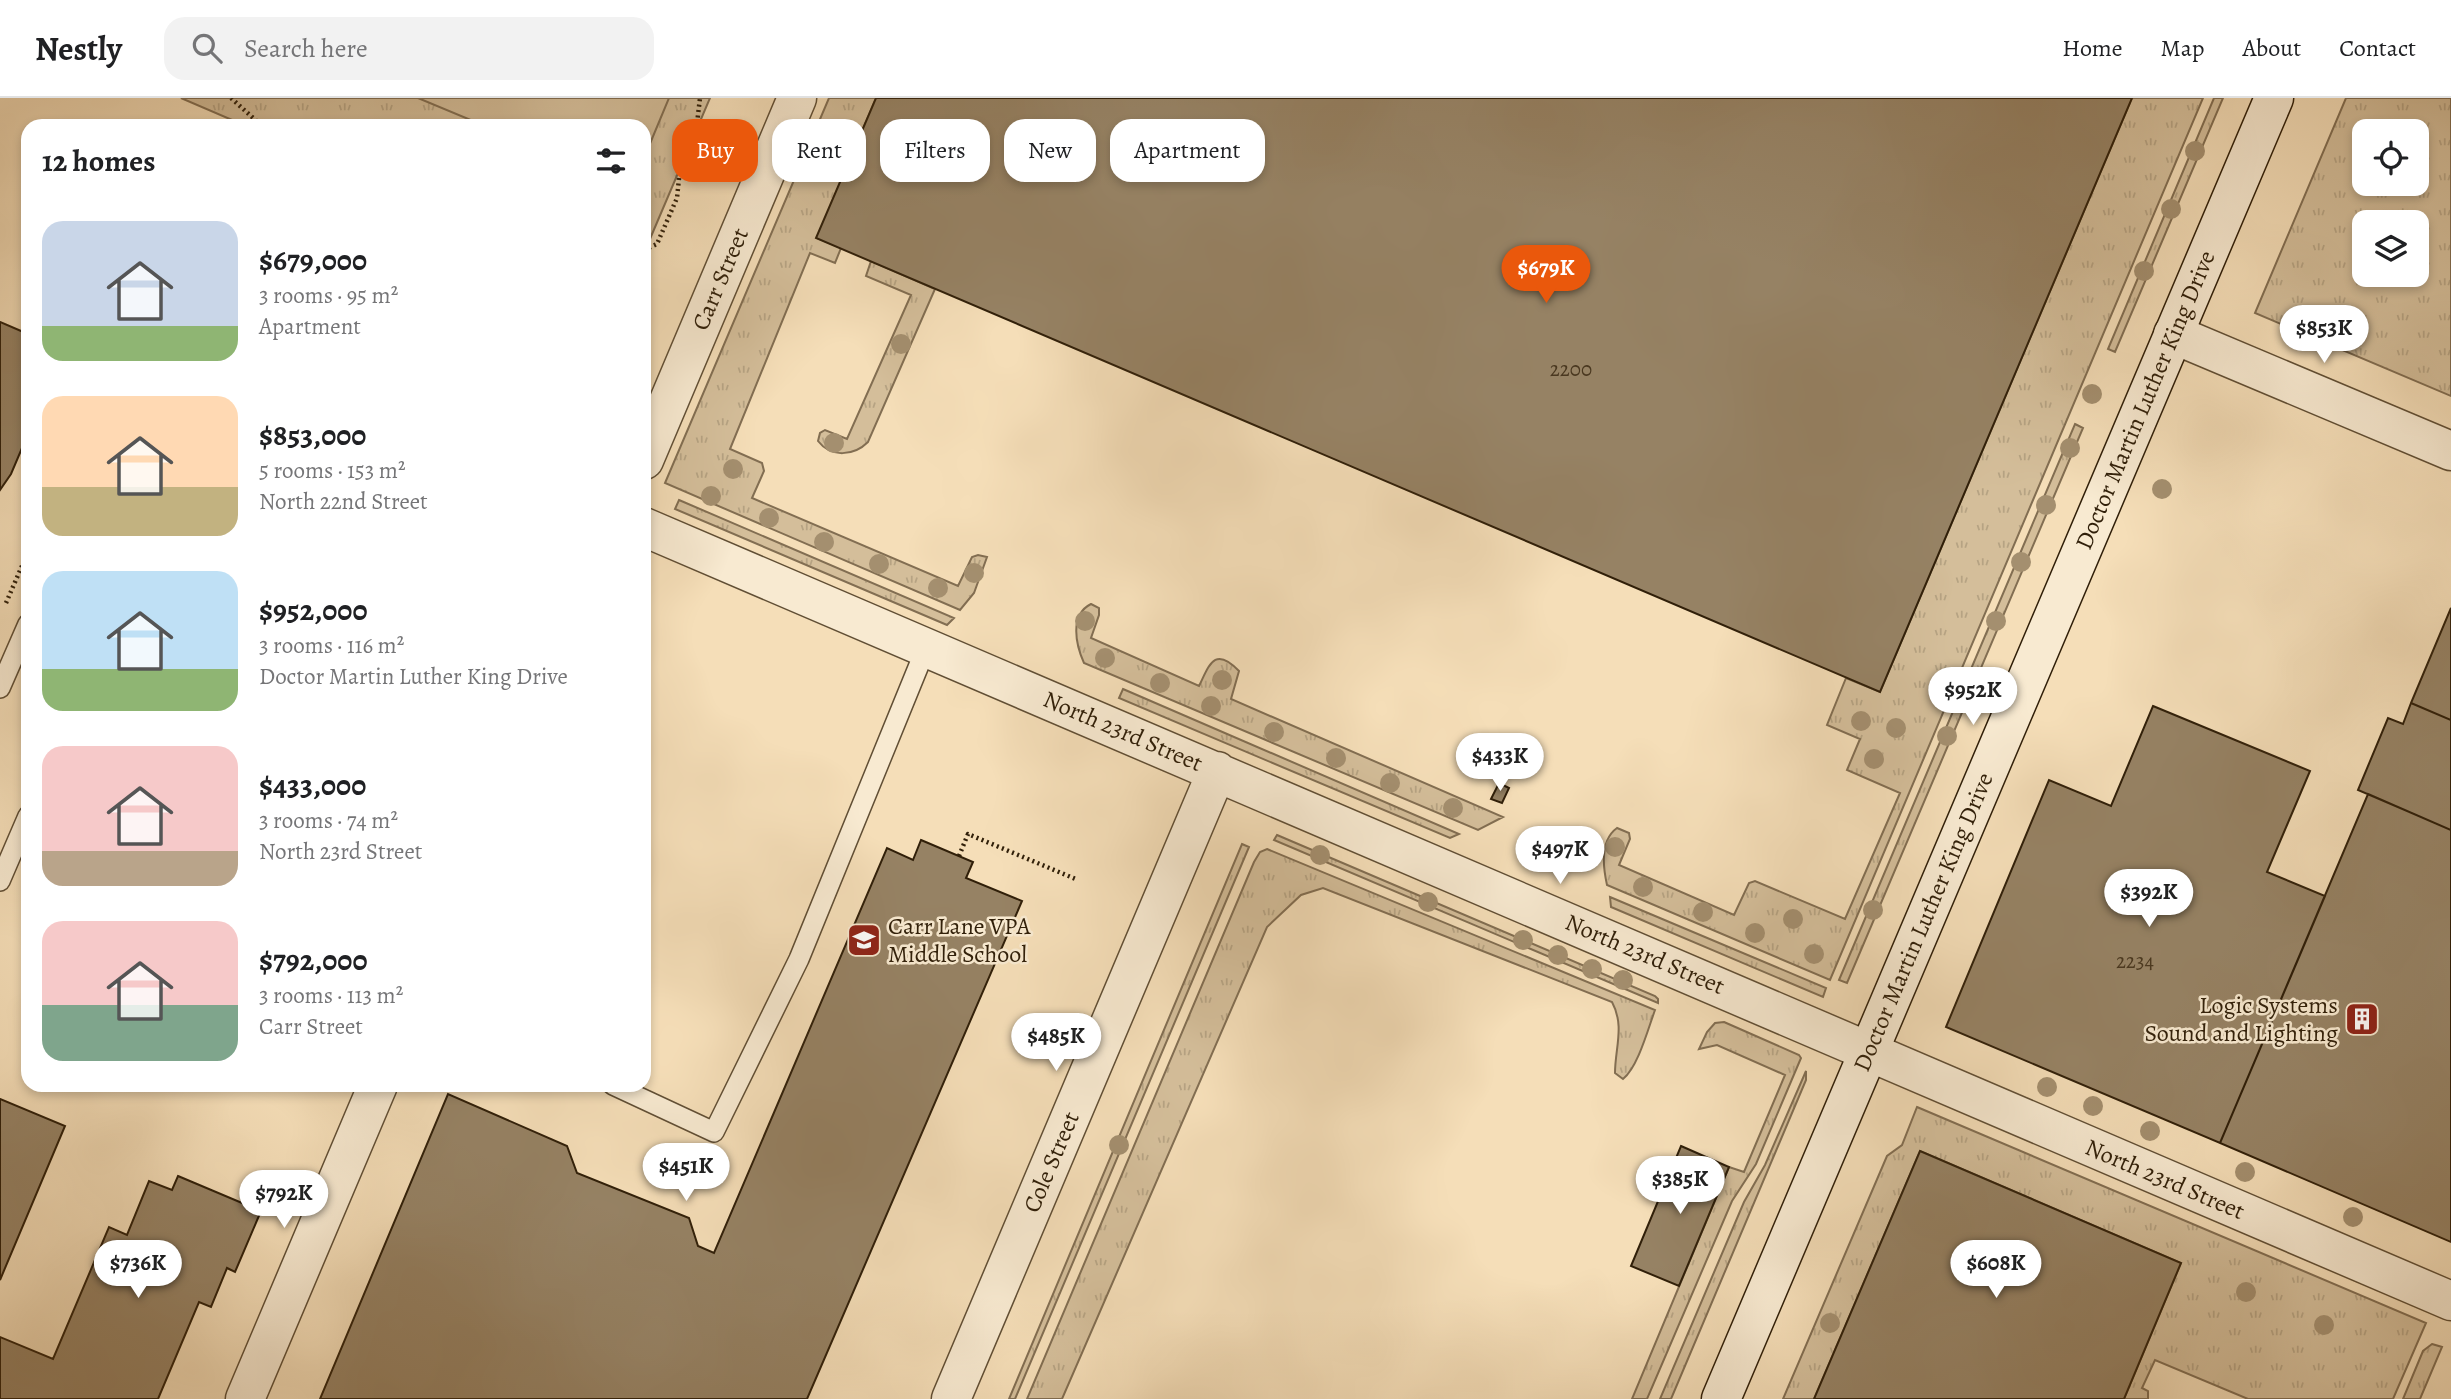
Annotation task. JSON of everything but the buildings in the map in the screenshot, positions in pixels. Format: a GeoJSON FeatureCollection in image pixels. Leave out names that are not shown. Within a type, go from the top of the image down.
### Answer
{"type":"FeatureCollection","features":[{"type":"Feature","properties":{"kind":"street","name":"Carr Street"},"geometry":{"type":"LineString","coordinates":[[651,443],[797,98]]}},
{"type":"Feature","properties":{"kind":"street","name":"Doctor Martin Luther King Drive"},"geometry":{"type":"LineString","coordinates":[[1721,1399],[2274,98]]}},
{"type":"Feature","properties":{"kind":"street"},"geometry":{"type":"LineString","coordinates":[[2173,334],[2451,452]]}},
{"type":"Feature","properties":{"kind":"street","name":"North 23rd Street"},"geometry":{"type":"LineString","coordinates":[[651,530],[2451,1301]]}},
{"type":"Feature","properties":{"kind":"street","name":"Cole Street"},"geometry":{"type":"LineString","coordinates":[[951,1399],[1217,771]]}},
{"type":"Feature","properties":{"kind":"street"},"geometry":{"type":"LineString","coordinates":[[245,1399],[376,1092]]}},
{"type":"Feature","properties":{"kind":"lane"},"geometry":{"type":"LineString","coordinates":[[0,688],[21,640]]}},
{"type":"Feature","properties":{"kind":"lane"},"geometry":{"type":"LineString","coordinates":[[628,1092],[714,1132],[799,959],[926,648]]}},
{"type":"Feature","properties":{"kind":"lane"},"geometry":{"type":"LineString","coordinates":[[0,881],[21,832]]}},
{"type":"Feature","properties":{"kind":"path"},"geometry":{"type":"LineString","coordinates":[[231,98],[254,119]]}},
{"type":"Feature","properties":{"kind":"path"},"geometry":{"type":"LineString","coordinates":[[651,247],[657,244],[677,198],[680,169],[696,132],[700,98]]}},
{"type":"Feature","properties":{"kind":"path"},"geometry":{"type":"LineString","coordinates":[[5,607],[21,569]]}},
{"type":"Feature","properties":{"kind":"path"},"geometry":{"type":"LineString","coordinates":[[958,856],[968,834],[1078,880]]}},
{"type":"Feature","properties":{"kind":"green space"},"geometry":{"type":"Polygon","coordinates":[[[181,98],[710,98],[701,119],[672,119],[672,182],[674,182],[651,237],[651,119],[230,119],[181,98]]]}},
{"type":"Feature","properties":{"kind":"green space"},"geometry":{"type":"Polygon","coordinates":[[[418,98],[669,98],[651,141],[651,119],[468,119],[418,98]]]}},
{"type":"Feature","properties":{"kind":"green space"},"geometry":{"type":"Polygon","coordinates":[[[829,98],[876,98],[866,122],[866,119],[820,119],[829,98]]]}},
{"type":"Feature","properties":{"kind":"green space"},"geometry":{"type":"Polygon","coordinates":[[[2132,98],[2203,98],[1830,980],[1607,885],[1605,847],[1617,828],[1629,833],[1630,839],[1619,865],[1734,915],[1749,883],[1755,881],[1845,919],[1900,793],[1847,770],[1860,739],[1827,725],[1846,678],[1880,692],[2132,98]]]}},
{"type":"Feature","properties":{"kind":"green space"},"geometry":{"type":"Polygon","coordinates":[[[2214,98],[2223,98],[2115,352],[2108,349],[2214,98]]]}},
{"type":"Feature","properties":{"kind":"green space"},"geometry":{"type":"Polygon","coordinates":[[[2346,98],[2451,98],[2451,396],[2255,313],[2346,98]]]}},
{"type":"Feature","properties":{"kind":"green space"},"geometry":{"type":"Polygon","coordinates":[[[793,182],[841,182],[817,238],[841,248],[835,263],[810,253],[730,449],[762,463],[764,471],[752,498],[958,586],[972,557],[987,557],[974,593],[960,610],[665,483],[793,182]]]}},
{"type":"Feature","properties":{"kind":"green space"},"geometry":{"type":"Polygon","coordinates":[[[871,261],[935,289],[868,442],[856,450],[836,452],[818,441],[820,433],[825,430],[847,439],[911,295],[866,276],[871,261]]]}},
{"type":"Feature","properties":{"kind":"green space"},"geometry":{"type":"Polygon","coordinates":[[[2075,424],[2083,428],[1847,983],[1839,980],[2075,424]]]}},
{"type":"Feature","properties":{"kind":"green space"},"geometry":{"type":"Polygon","coordinates":[[[679,500],[954,618],[947,625],[675,509],[679,500]]]}},
{"type":"Feature","properties":{"kind":"green space"},"geometry":{"type":"Polygon","coordinates":[[[1091,604],[1099,608],[1099,615],[1091,638],[1199,686],[1213,661],[1218,659],[1231,663],[1239,671],[1231,699],[1503,817],[1478,830],[1084,663],[1076,631],[1080,615],[1091,604]]]}},
{"type":"Feature","properties":{"kind":"green space"},"geometry":{"type":"Polygon","coordinates":[[[1123,689],[1459,834],[1450,838],[1119,698],[1123,689]]]}},
{"type":"Feature","properties":{"kind":"green space"},"geometry":{"type":"Polygon","coordinates":[[[1277,835],[1655,996],[1658,1003],[1274,840],[1277,835]]]}},
{"type":"Feature","properties":{"kind":"green space"},"geometry":{"type":"Polygon","coordinates":[[[1242,844],[1249,847],[1015,1399],[1009,1399],[1242,844]]]}},
{"type":"Feature","properties":{"kind":"green space"},"geometry":{"type":"Polygon","coordinates":[[[1267,849],[1655,1010],[1638,1057],[1623,1079],[1615,1073],[1619,1028],[1612,1002],[1323,888],[1301,895],[1267,927],[1062,1399],[1027,1399],[1254,862],[1260,852],[1267,849]]]}},
{"type":"Feature","properties":{"kind":"green space"},"geometry":{"type":"Polygon","coordinates":[[[1610,897],[1826,988],[1823,997],[1611,907],[1610,897]]]}},
{"type":"Feature","properties":{"kind":"green space"},"geometry":{"type":"Polygon","coordinates":[[[1724,1022],[1801,1058],[1756,1164],[1732,1201],[1647,1399],[1632,1399],[1729,1167],[1744,1172],[1785,1075],[1717,1045],[1699,1049],[1715,1023],[1724,1022]]]}},
{"type":"Feature","properties":{"kind":"green space"},"geometry":{"type":"Polygon","coordinates":[[[1806,1071],[1806,1080],[1671,1399],[1660,1399],[1744,1202],[1765,1165],[1806,1071]]]}},
{"type":"Feature","properties":{"kind":"green space"},"geometry":{"type":"Polygon","coordinates":[[[1917,1107],[2426,1323],[2393,1399],[2248,1399],[2155,1360],[2142,1388],[2148,1391],[2148,1399],[2124,1399],[2181,1263],[1920,1151],[1814,1399],[1783,1399],[1887,1156],[1902,1145],[1917,1107]]]}},
{"type":"Feature","properties":{"kind":"green space"},"geometry":{"type":"Polygon","coordinates":[[[2432,1344],[2442,1347],[2420,1399],[2403,1399],[2423,1351],[2432,1344]]]}},
{"type":"Feature","properties":{"kind":"place","name":"Carr Lane VPA Middle School"},"geometry":{"type":"Point","coordinates":[864,940]}},
{"type":"Feature","properties":{"kind":"place","name":"Logic Systems Sound and Lighting"},"geometry":{"type":"Point","coordinates":[2362,1019]}}]}
